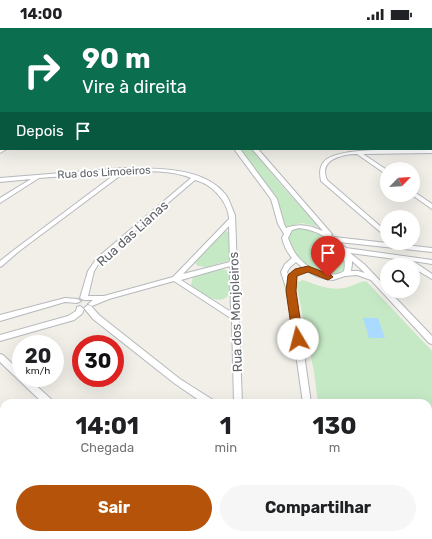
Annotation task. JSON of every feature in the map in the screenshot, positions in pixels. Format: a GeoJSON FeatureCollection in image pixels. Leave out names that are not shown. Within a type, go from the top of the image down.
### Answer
{"type":"FeatureCollection","features":[{"type":"Feature","properties":{"kind":"street"},"geometry":{"type":"LineString","coordinates":[[238,150],[274,199],[290,251],[296,259],[308,269],[328,277],[337,277],[354,272],[363,274],[377,282]]}},
{"type":"Feature","properties":{"kind":"street"},"geometry":{"type":"LineString","coordinates":[[256,150],[321,224],[331,238],[362,266],[432,341]]}},
{"type":"Feature","properties":{"kind":"street"},"geometry":{"type":"LineString","coordinates":[[380,231],[328,186],[322,176],[324,165],[328,160],[336,156],[358,152],[432,151]]}},
{"type":"Feature","properties":{"kind":"street"},"geometry":{"type":"LineString","coordinates":[[358,152],[380,169]]}},
{"type":"Feature","properties":{"kind":"street"},"geometry":{"type":"LineString","coordinates":[[426,152],[432,156]]}},
{"type":"Feature","properties":{"kind":"street"},"geometry":{"type":"LineString","coordinates":[[0,265],[13,253],[124,170]]}},
{"type":"Feature","properties":{"kind":"street","name":"Rua dos Limoeiros"},"geometry":{"type":"LineString","coordinates":[[0,180],[124,170],[160,170],[177,172],[210,186],[224,198],[230,208],[232,220]]}},
{"type":"Feature","properties":{"kind":"street"},"geometry":{"type":"LineString","coordinates":[[0,201],[38,177]]}},
{"type":"Feature","properties":{"kind":"street","name":"Rua das Lianas"},"geometry":{"type":"LineString","coordinates":[[85,303],[91,272],[99,259],[194,178]]}},
{"type":"Feature","properties":{"kind":"street"},"geometry":{"type":"LineString","coordinates":[[420,198],[432,207]]}},
{"type":"Feature","properties":{"kind":"street"},"geometry":{"type":"LineString","coordinates":[[175,279],[232,220]]}},
{"type":"Feature","properties":{"kind":"street","name":"Rua dos Monjoleiros"},"geometry":{"type":"LineString","coordinates":[[232,220],[238,399]]}},
{"type":"Feature","properties":{"kind":"street"},"geometry":{"type":"LineString","coordinates":[[286,236],[292,227],[303,226],[318,230],[331,238],[380,243]]}},
{"type":"Feature","properties":{"kind":"street"},"geometry":{"type":"LineString","coordinates":[[420,249],[432,250]]}},
{"type":"Feature","properties":{"kind":"street"},"geometry":{"type":"LineString","coordinates":[[398,250],[404,258]]}},
{"type":"Feature","properties":{"kind":"street"},"geometry":{"type":"LineString","coordinates":[[406,250],[416,258]]}},
{"type":"Feature","properties":{"kind":"street"},"geometry":{"type":"LineString","coordinates":[[344,251],[397,258]]}},
{"type":"Feature","properties":{"kind":"street"},"geometry":{"type":"LineString","coordinates":[[344,251],[349,264],[349,269],[345,274]]}},
{"type":"Feature","properties":{"kind":"street"},"geometry":{"type":"LineString","coordinates":[[296,259],[287,266],[284,272],[291,291],[306,399]]}},
{"type":"Feature","properties":{"kind":"street"},"geometry":{"type":"LineString","coordinates":[[420,260],[432,262]]}},
{"type":"Feature","properties":{"kind":"street"},"geometry":{"type":"LineString","coordinates":[[420,262],[432,275]]}},
{"type":"Feature","properties":{"kind":"street"},"geometry":{"type":"LineString","coordinates":[[0,318],[64,300],[85,303],[234,264]]}},
{"type":"Feature","properties":{"kind":"street"},"geometry":{"type":"LineString","coordinates":[[420,268],[432,275]]}},
{"type":"Feature","properties":{"kind":"street"},"geometry":{"type":"LineString","coordinates":[[291,291],[293,275],[298,271],[308,269]]}},
{"type":"Feature","properties":{"kind":"street"},"geometry":{"type":"LineString","coordinates":[[175,279],[235,318]]}},
{"type":"Feature","properties":{"kind":"street"},"geometry":{"type":"LineString","coordinates":[[0,338],[71,318],[79,312],[85,303]]}},
{"type":"Feature","properties":{"kind":"street"},"geometry":{"type":"LineString","coordinates":[[85,303],[96,317],[177,381],[204,399]]}},
{"type":"Feature","properties":{"kind":"street"},"geometry":{"type":"LineString","coordinates":[[0,357],[12,368]]}},
{"type":"Feature","properties":{"kind":"street"},"geometry":{"type":"LineString","coordinates":[[32,387],[45,399]]}},
{"type":"Feature","properties":{"kind":"green space"},"geometry":{"type":"Polygon","coordinates":[[[241,150],[253,150],[282,186],[319,227],[302,223],[286,227],[277,199],[241,150]]]}},
{"type":"Feature","properties":{"kind":"green space"},"geometry":{"type":"Polygon","coordinates":[[[300,228],[313,230],[331,241],[341,251],[344,257],[345,264],[343,270],[336,274],[327,274],[318,271],[301,260],[291,244],[289,236],[292,230],[300,228]]]}},
{"type":"Feature","properties":{"kind":"green space"},"geometry":{"type":"Polygon","coordinates":[[[226,231],[229,233],[230,259],[228,261],[206,267],[198,266],[195,263],[196,260],[223,232],[226,231]]]}},
{"type":"Feature","properties":{"kind":"green space"},"geometry":{"type":"Polygon","coordinates":[[[219,269],[226,270],[230,275],[230,292],[227,297],[217,300],[205,296],[191,285],[193,277],[219,269]]]}},
{"type":"Feature","properties":{"kind":"green space"},"geometry":{"type":"Polygon","coordinates":[[[303,280],[324,287],[340,289],[366,281],[380,296],[380,298],[382,298],[432,351],[432,399],[317,399],[314,372],[296,283],[303,280]]]}},
{"type":"Feature","properties":{"kind":"water"},"geometry":{"type":"Polygon","coordinates":[[[363,318],[378,318],[385,338],[369,338],[363,318]]]}},
{"type":"Feature","properties":{"kind":"route"},"geometry":{"type":"LineString","coordinates":[[298,339],[291,291],[293,275],[298,271],[308,269],[328,277]]}}]}
